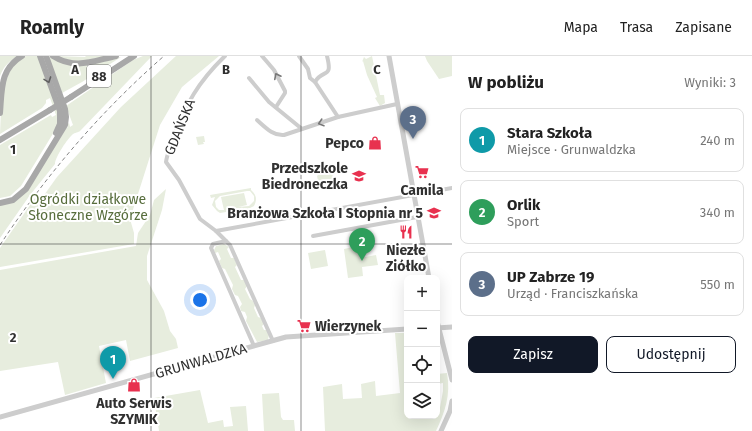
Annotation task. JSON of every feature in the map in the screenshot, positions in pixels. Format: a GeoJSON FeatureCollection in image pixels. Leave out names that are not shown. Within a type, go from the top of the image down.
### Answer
{"type":"FeatureCollection","features":[{"type":"Feature","properties":{"kind":"main road"},"geometry":{"type":"LineString","coordinates":[[0,113],[0,84],[3,72],[11,62],[22,56]]}},
{"type":"Feature","properties":{"kind":"main road"},"geometry":{"type":"LineString","coordinates":[[0,199],[12,197],[22,187],[60,124],[60,111],[40,56]]}},
{"type":"Feature","properties":{"kind":"main road"},"geometry":{"type":"LineString","coordinates":[[53,56],[67,63],[79,64],[116,56]]}},
{"type":"Feature","properties":{"kind":"main road","name":"88"},"geometry":{"type":"LineString","coordinates":[[70,96],[128,56]]}},
{"type":"Feature","properties":{"kind":"main road","name":"88"},"geometry":{"type":"LineString","coordinates":[[0,136],[50,108],[134,56]]}},
{"type":"Feature","properties":{"kind":"main road"},"geometry":{"type":"LineString","coordinates":[[0,203],[13,200],[26,189],[65,125],[65,109],[46,57]]}},
{"type":"Feature","properties":{"kind":"main road","name":"88"},"geometry":{"type":"LineString","coordinates":[[0,141],[50,108]]}},
{"type":"Feature","properties":{"kind":"street","name":"GDAŃSKA"},"geometry":{"type":"LineString","coordinates":[[216,231],[200,219],[179,179],[166,162],[168,152],[188,103],[207,75],[225,56]]}},
{"type":"Feature","properties":{"kind":"street"},"geometry":{"type":"LineString","coordinates":[[262,56],[274,70],[285,91],[276,107]]}},
{"type":"Feature","properties":{"kind":"street"},"geometry":{"type":"LineString","coordinates":[[299,56],[308,69],[310,78],[315,82],[338,117]]}},
{"type":"Feature","properties":{"kind":"street"},"geometry":{"type":"LineString","coordinates":[[315,82],[316,79],[329,71],[328,56]]}},
{"type":"Feature","properties":{"kind":"street"},"geometry":{"type":"LineString","coordinates":[[389,56],[428,275]]}},
{"type":"Feature","properties":{"kind":"street"},"geometry":{"type":"LineString","coordinates":[[249,78],[261,93],[302,129]]}},
{"type":"Feature","properties":{"kind":"street"},"geometry":{"type":"LineString","coordinates":[[258,120],[269,130],[279,136],[287,135],[338,117],[397,104]]}},
{"type":"Feature","properties":{"kind":"street"},"geometry":{"type":"LineString","coordinates":[[216,231],[452,188]]}},
{"type":"Feature","properties":{"kind":"street"},"geometry":{"type":"LineString","coordinates":[[313,236],[417,217]]}},
{"type":"Feature","properties":{"kind":"street"},"geometry":{"type":"LineString","coordinates":[[216,231],[226,241],[233,252],[273,340]]}},
{"type":"Feature","properties":{"kind":"street"},"geometry":{"type":"LineString","coordinates":[[226,241],[213,244],[211,248],[254,346]]}},
{"type":"Feature","properties":{"kind":"street"},"geometry":{"type":"LineString","coordinates":[[440,328],[452,327]]}},
{"type":"Feature","properties":{"kind":"street","name":"GRUNWALDZKA"},"geometry":{"type":"LineString","coordinates":[[0,417],[273,340],[299,335],[404,329]]}},
{"type":"Feature","properties":{"kind":"street"},"geometry":{"type":"LineString","coordinates":[[440,335],[452,380]]}},
{"type":"Feature","properties":{"kind":"street"},"geometry":{"type":"LineString","coordinates":[[441,431],[450,411],[452,401]]}},
{"type":"Feature","properties":{"kind":"green space"},"geometry":{"type":"Polygon","coordinates":[[[0,56],[18,56],[7,64],[0,76],[0,56]]]}},
{"type":"Feature","properties":{"kind":"green space"},"geometry":{"type":"Polygon","coordinates":[[[26,56],[38,56],[58,110],[57,127],[21,186],[10,196],[0,198],[0,145],[51,115],[52,117],[56,115],[50,98],[46,100],[46,103],[42,108],[0,134],[2,84],[17,60],[26,56]]]}},
{"type":"Feature","properties":{"kind":"green space"},"geometry":{"type":"Polygon","coordinates":[[[48,56],[84,65],[121,57],[62,93],[48,56]]]}},
{"type":"Feature","properties":{"kind":"green space"},"geometry":{"type":"Polygon","coordinates":[[[56,56],[85,57],[109,56],[76,62],[56,56]]]}},
{"type":"Feature","properties":{"kind":"green space"},"geometry":{"type":"Polygon","coordinates":[[[143,56],[152,56],[80,131],[73,134],[68,139],[59,152],[55,164],[30,195],[0,238],[0,204],[14,201],[65,129],[68,127],[67,125],[69,123],[70,127],[73,125],[66,106],[133,60],[143,56]]]}},
{"type":"Feature","properties":{"kind":"green space","name":"Ogródki działkowe Słoneczne Wzgórze"},"geometry":{"type":"Polygon","coordinates":[[[176,56],[219,56],[182,87],[160,125],[130,219],[134,233],[134,244],[0,267],[0,248],[35,198],[39,195],[42,198],[57,177],[121,107],[176,56]]]}},
{"type":"Feature","properties":{"kind":"green space"},"geometry":{"type":"Polygon","coordinates":[[[372,56],[380,95],[384,95],[385,103],[380,106],[375,98],[377,97],[367,75],[363,61],[362,62],[364,57],[366,59],[372,56]]]}},
{"type":"Feature","properties":{"kind":"green space"},"geometry":{"type":"Polygon","coordinates":[[[425,56],[452,56],[452,76],[439,79],[425,56]]]}},
{"type":"Feature","properties":{"kind":"green space"},"geometry":{"type":"Polygon","coordinates":[[[204,136],[204,144],[198,145],[196,137],[204,136]]]}},
{"type":"Feature","properties":{"kind":"green space"},"geometry":{"type":"Polygon","coordinates":[[[331,168],[334,182],[319,185],[317,176],[324,169],[331,168]]]}},
{"type":"Feature","properties":{"kind":"green space"},"geometry":{"type":"Polygon","coordinates":[[[251,188],[255,196],[256,202],[254,206],[250,208],[220,213],[212,205],[215,197],[211,198],[210,195],[251,188]],[[250,191],[220,196],[215,201],[216,207],[219,210],[224,210],[221,197],[244,193],[247,205],[238,207],[249,206],[254,201],[254,196],[250,191]]]}},
{"type":"Feature","properties":{"kind":"green space"},"geometry":{"type":"Polygon","coordinates":[[[166,189],[162,210],[147,256],[147,280],[164,311],[170,331],[176,339],[178,348],[130,361],[126,340],[99,346],[106,383],[65,395],[58,362],[0,371],[0,270],[136,246],[138,233],[150,215],[154,200],[166,189]]]}},
{"type":"Feature","properties":{"kind":"green space"},"geometry":{"type":"Polygon","coordinates":[[[224,244],[229,247],[227,249],[231,258],[234,258],[237,265],[235,267],[241,280],[244,280],[247,286],[245,289],[255,305],[254,308],[258,317],[261,318],[264,324],[262,326],[264,330],[267,330],[269,335],[268,340],[257,342],[246,321],[247,317],[245,312],[241,311],[240,307],[242,304],[232,289],[233,285],[225,269],[222,268],[219,261],[221,259],[218,252],[215,253],[214,250],[216,246],[224,244]]]}},
{"type":"Feature","properties":{"kind":"green space"},"geometry":{"type":"Polygon","coordinates":[[[358,246],[360,258],[376,255],[378,265],[362,267],[363,276],[348,278],[344,249],[358,246]]]}},
{"type":"Feature","properties":{"kind":"green space"},"geometry":{"type":"Polygon","coordinates":[[[325,250],[328,266],[311,269],[308,253],[325,250]]]}},
{"type":"Feature","properties":{"kind":"green space"},"geometry":{"type":"Polygon","coordinates":[[[395,333],[404,333],[404,419],[440,419],[443,383],[440,384],[440,374],[447,373],[448,396],[436,431],[325,431],[323,387],[342,384],[343,399],[362,398],[361,384],[375,381],[376,396],[400,393],[395,333]]]}},
{"type":"Feature","properties":{"kind":"green space"},"geometry":{"type":"Polygon","coordinates":[[[200,390],[208,423],[223,420],[224,427],[233,426],[230,407],[246,406],[248,431],[159,431],[154,398],[200,390]]]}},
{"type":"Feature","properties":{"kind":"green space"},"geometry":{"type":"Polygon","coordinates":[[[279,393],[281,417],[283,420],[294,420],[295,431],[264,431],[262,394],[279,393]]]}},
{"type":"Feature","properties":{"kind":"railway"},"geometry":{"type":"LineString","coordinates":[[0,245],[55,169],[118,99],[164,56]]}},
{"type":"Feature","properties":{"kind":"place","name":"UP Zabrze 19"},"geometry":{"type":"Point","coordinates":[413,139]}},
{"type":"Feature","properties":{"kind":"place","name":"Pepco"},"geometry":{"type":"Point","coordinates":[375,143]}},
{"type":"Feature","properties":{"kind":"place","name":"Camila"},"geometry":{"type":"Point","coordinates":[422,172]}},
{"type":"Feature","properties":{"kind":"place","name":"Przedszkole Biedroneczka"},"geometry":{"type":"Point","coordinates":[359,176]}},
{"type":"Feature","properties":{"kind":"place","name":"Branżowa Szkoła I Stopnia nr 5"},"geometry":{"type":"Point","coordinates":[434,213]}},
{"type":"Feature","properties":{"kind":"place","name":"Niezłe Ziółko"},"geometry":{"type":"Point","coordinates":[406,232]}},
{"type":"Feature","properties":{"kind":"place","name":"Orlik"},"geometry":{"type":"Point","coordinates":[362,261]}},
{"type":"Feature","properties":{"kind":"place","name":"Wierzynek"},"geometry":{"type":"Point","coordinates":[304,326]}},
{"type":"Feature","properties":{"kind":"place","name":"Stara Szkoła"},"geometry":{"type":"Point","coordinates":[113,379]}},
{"type":"Feature","properties":{"kind":"place","name":"Auto Serwis SZYMIK"},"geometry":{"type":"Point","coordinates":[134,385]}}]}
